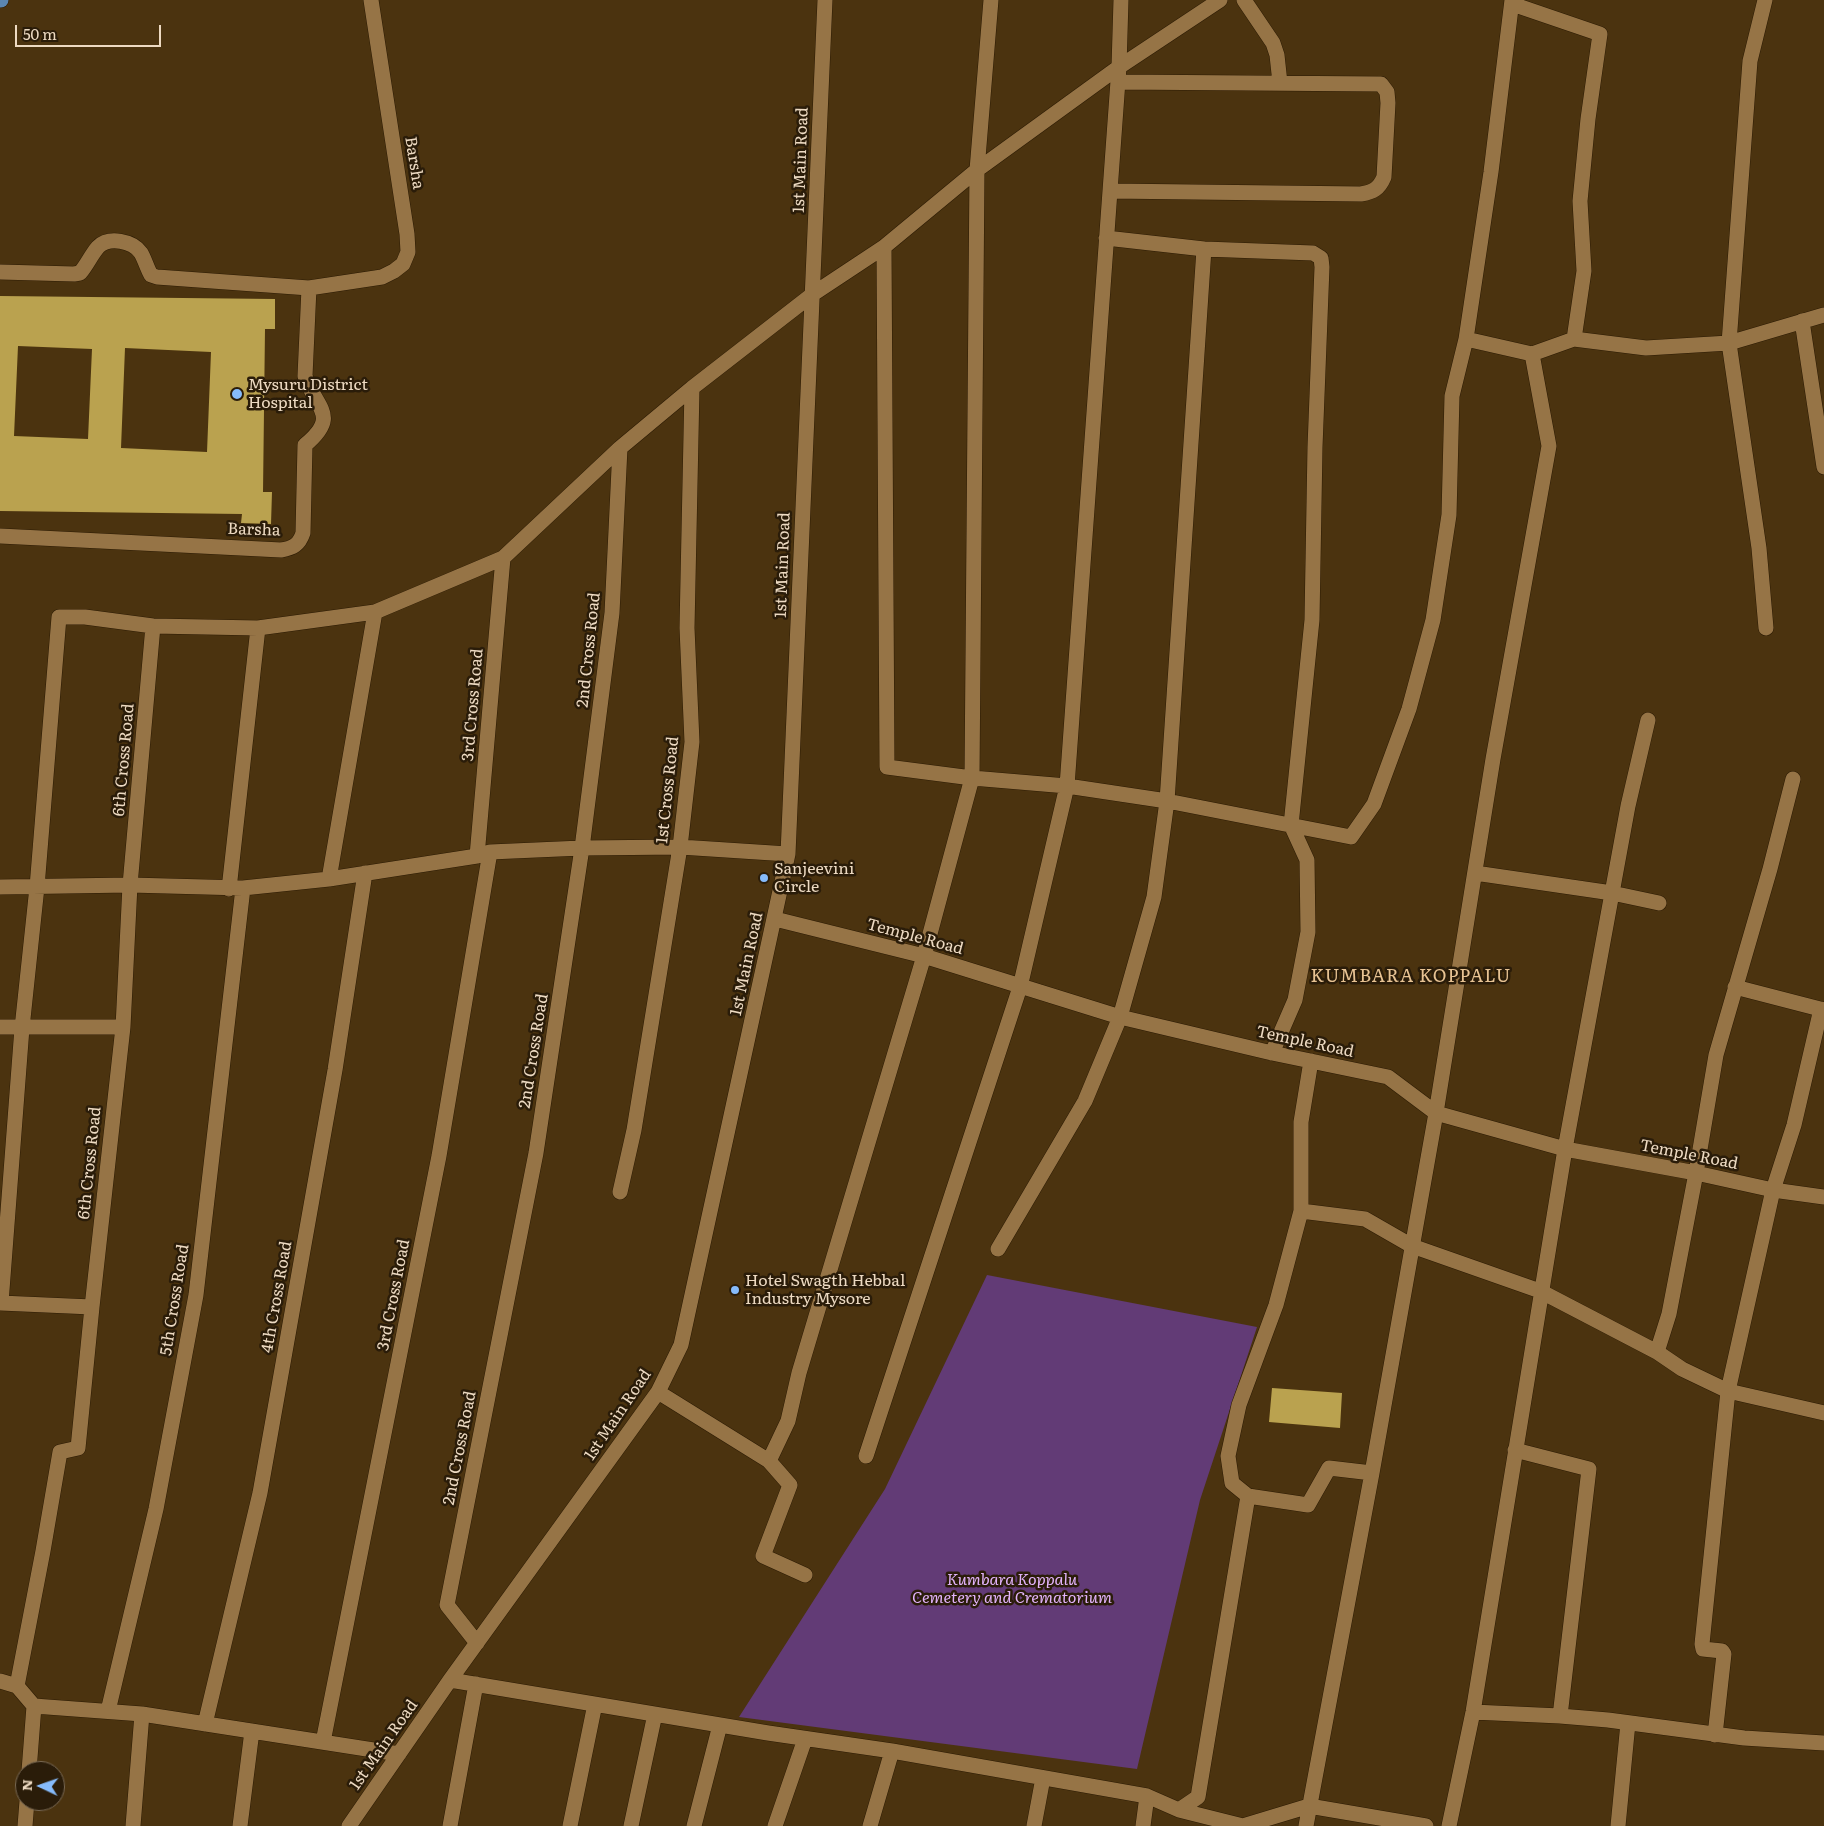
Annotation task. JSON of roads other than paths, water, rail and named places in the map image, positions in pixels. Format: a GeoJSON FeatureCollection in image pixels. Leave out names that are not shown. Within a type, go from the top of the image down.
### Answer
{"type":"FeatureCollection","features":[{"type":"Feature","properties":{"kind":"street","name":"Barsha"},"geometry":{"type":"LineString","coordinates":[[0,272],[80,273],[101,244],[116,241],[135,247],[151,275],[157,277],[309,288],[382,277],[394,271],[403,264],[408,252],[404,212],[371,0]]}},
{"type":"Feature","properties":{"kind":"street","name":"1st Main Road"},"geometry":{"type":"LineString","coordinates":[[349,1826],[450,1680],[658,1392],[681,1345],[788,854],[825,0]]}},
{"type":"Feature","properties":{"kind":"street"},"geometry":{"type":"LineString","coordinates":[[769,1461],[788,1421],[799,1373],[924,956],[972,778],[977,170],[991,0]]}},
{"type":"Feature","properties":{"kind":"street"},"geometry":{"type":"LineString","coordinates":[[866,1456],[1020,987],[1067,786],[1118,82],[1121,0]]}},
{"type":"Feature","properties":{"kind":"street"},"geometry":{"type":"LineString","coordinates":[[92,1307],[1,1303],[22,1028],[37,887],[59,617],[85,617],[153,626],[258,628],[374,612],[503,558],[620,448],[692,388],[813,294],[884,246],[977,170],[1119,67],[1220,0]]}},
{"type":"Feature","properties":{"kind":"street"},"geometry":{"type":"LineString","coordinates":[[1244,0],[1273,43],[1280,83]]}},
{"type":"Feature","properties":{"kind":"street"},"geometry":{"type":"LineString","coordinates":[[1765,0],[1750,61],[1729,343],[1759,548],[1766,628]]}},
{"type":"Feature","properties":{"kind":"street"},"geometry":{"type":"LineString","coordinates":[[884,246],[887,767],[972,778],[1067,786],[1167,801],[1351,837],[1374,804],[1409,709],[1433,620],[1448,515],[1452,396],[1466,339],[1491,172],[1512,2],[1600,34],[1588,119],[1580,201],[1584,271],[1574,339]]}},
{"type":"Feature","properties":{"kind":"street"},"geometry":{"type":"LineString","coordinates":[[1110,191],[1361,194],[1372,192],[1380,186],[1384,177],[1388,103],[1387,92],[1381,84],[1118,82]]}},
{"type":"Feature","properties":{"kind":"street"},"geometry":{"type":"LineString","coordinates":[[1106,238],[1204,249],[1313,253],[1321,258],[1312,620],[1291,826],[1307,860],[1308,932],[1295,1000],[1272,1053]]}},
{"type":"Feature","properties":{"kind":"street"},"geometry":{"type":"LineString","coordinates":[[998,1249],[1085,1102],[1120,1017],[1154,897],[1167,801],[1204,249]]}},
{"type":"Feature","properties":{"kind":"street","name":"Barsha"},"geometry":{"type":"LineString","coordinates":[[0,536],[281,550],[295,546],[300,542],[303,534],[305,445],[319,433],[323,419],[323,409],[309,387],[305,376],[309,288]]}},
{"type":"Feature","properties":{"kind":"street"},"geometry":{"type":"LineString","coordinates":[[1466,339],[1532,354],[1574,339],[1646,348],[1729,343],[1824,315]]}},
{"type":"Feature","properties":{"kind":"street"},"geometry":{"type":"LineString","coordinates":[[1802,321],[1824,467]]}},
{"type":"Feature","properties":{"kind":"street"},"geometry":{"type":"LineString","coordinates":[[1306,1826],[1372,1473],[1436,1113],[1493,758],[1549,446],[1532,354]]}},
{"type":"Feature","properties":{"kind":"street","name":"1st Cross Road"},"geometry":{"type":"LineString","coordinates":[[620,1192],[634,1130],[680,847],[692,742],[687,628],[692,388]]}},
{"type":"Feature","properties":{"kind":"street","name":"2nd Cross Road"},"geometry":{"type":"LineString","coordinates":[[477,1643],[446,1605],[536,1153],[582,848],[612,613],[620,448]]}},
{"type":"Feature","properties":{"kind":"street","name":"3rd Cross Road"},"geometry":{"type":"LineString","coordinates":[[323,1742],[439,1156],[483,854],[503,558]]}},
{"type":"Feature","properties":{"kind":"street"},"geometry":{"type":"LineString","coordinates":[[330,879],[374,612]]}},
{"type":"Feature","properties":{"kind":"street","name":"6th Cross Road"},"geometry":{"type":"LineString","coordinates":[[17,1686],[60,1452],[78,1448],[123,1027],[130,885],[153,626]]}},
{"type":"Feature","properties":{"kind":"street","name":"5th Cross Road"},"geometry":{"type":"LineString","coordinates":[[108,1711],[156,1509],[196,1295],[236,888],[258,628]]}},
{"type":"Feature","properties":{"kind":"street"},"geometry":{"type":"LineString","coordinates":[[1449,1826],[1473,1712],[1540,1291],[1565,1149],[1628,806],[1648,720]]}},
{"type":"Feature","properties":{"kind":"street"},"geometry":{"type":"LineString","coordinates":[[1657,1352],[1669,1314],[1716,1055],[1770,869],[1793,779]]}},
{"type":"Feature","properties":{"kind":"street"},"geometry":{"type":"LineString","coordinates":[[0,887],[130,885],[236,888],[330,879],[483,854],[582,848],[680,847],[788,854]]}},
{"type":"Feature","properties":{"kind":"street"},"geometry":{"type":"LineString","coordinates":[[1475,873],[1612,893],[1659,903]]}},
{"type":"Feature","properties":{"kind":"street","name":"4th Cross Road"},"geometry":{"type":"LineString","coordinates":[[205,1724],[260,1493],[335,1070],[365,874]]}},
{"type":"Feature","properties":{"kind":"street","name":"Temple Road"},"geometry":{"type":"LineString","coordinates":[[775,919],[924,956],[1120,1017],[1272,1053],[1388,1077],[1436,1113],[1565,1149],[1696,1173],[1773,1190],[1824,1196]]}},
{"type":"Feature","properties":{"kind":"street"},"geometry":{"type":"LineString","coordinates":[[1715,1735],[1724,1654],[1722,1652],[1706,1650],[1702,1644],[1728,1391],[1773,1190],[1794,1125],[1822,1010],[1735,987]]}},
{"type":"Feature","properties":{"kind":"street"},"geometry":{"type":"LineString","coordinates":[[0,1027],[123,1027]]}},
{"type":"Feature","properties":{"kind":"street"},"geometry":{"type":"LineString","coordinates":[[1311,1061],[1301,1122],[1301,1211],[1276,1305],[1239,1405],[1228,1456],[1232,1484],[1248,1496],[1308,1505],[1329,1468],[1372,1473]]}},
{"type":"Feature","properties":{"kind":"street"},"geometry":{"type":"LineString","coordinates":[[1301,1211],[1365,1219],[1412,1246],[1540,1291],[1657,1352],[1682,1370],[1728,1391],[1824,1413]]}},
{"type":"Feature","properties":{"kind":"street"},"geometry":{"type":"LineString","coordinates":[[658,1392],[769,1461],[790,1485],[763,1556],[805,1576]]}},
{"type":"Feature","properties":{"kind":"street"},"geometry":{"type":"LineString","coordinates":[[1515,1450],[1589,1469],[1560,1716]]}},
{"type":"Feature","properties":{"kind":"street"},"geometry":{"type":"LineString","coordinates":[[1179,1810],[1198,1797],[1248,1496]]}},
{"type":"Feature","properties":{"kind":"street"},"geometry":{"type":"LineString","coordinates":[[450,1680],[805,1739],[892,1751],[1147,1796],[1179,1810],[1243,1826],[1309,1806],[1426,1826]]}},
{"type":"Feature","properties":{"kind":"street"},"geometry":{"type":"LineString","coordinates":[[0,1681],[17,1686],[34,1706],[30,1761]]}},
{"type":"Feature","properties":{"kind":"street"},"geometry":{"type":"LineString","coordinates":[[450,1826],[476,1684]]}},
{"type":"Feature","properties":{"kind":"street"},"geometry":{"type":"LineString","coordinates":[[570,1826],[595,1704]]}},
{"type":"Feature","properties":{"kind":"street"},"geometry":{"type":"LineString","coordinates":[[34,1706],[142,1714],[399,1754]]}},
{"type":"Feature","properties":{"kind":"street"},"geometry":{"type":"LineString","coordinates":[[1473,1712],[1560,1716],[1715,1735],[1824,1743]]}},
{"type":"Feature","properties":{"kind":"street"},"geometry":{"type":"LineString","coordinates":[[133,1826],[142,1714]]}},
{"type":"Feature","properties":{"kind":"street"},"geometry":{"type":"LineString","coordinates":[[631,1826],[655,1714]]}},
{"type":"Feature","properties":{"kind":"street"},"geometry":{"type":"LineString","coordinates":[[1618,1826],[1628,1723]]}},
{"type":"Feature","properties":{"kind":"street"},"geometry":{"type":"LineString","coordinates":[[694,1826],[720,1725]]}},
{"type":"Feature","properties":{"kind":"street"},"geometry":{"type":"LineString","coordinates":[[240,1826],[252,1731]]}},
{"type":"Feature","properties":{"kind":"street"},"geometry":{"type":"LineString","coordinates":[[775,1826],[805,1739]]}},
{"type":"Feature","properties":{"kind":"street"},"geometry":{"type":"LineString","coordinates":[[870,1826],[892,1751]]}},
{"type":"Feature","properties":{"kind":"street"},"geometry":{"type":"LineString","coordinates":[[1034,1826],[1043,1778]]}},
{"type":"Feature","properties":{"kind":"street"},"geometry":{"type":"LineString","coordinates":[[1143,1826],[1147,1796]]}},
{"type":"Feature","properties":{"kind":"street"},"geometry":{"type":"LineString","coordinates":[[25,1826],[26,1811]]}},
{"type":"Feature","properties":{"kind":"place","name":"Mysuru District Hospital"},"geometry":{"type":"Point","coordinates":[237,394]}},
{"type":"Feature","properties":{"kind":"place","name":"Sanjeevini Circle"},"geometry":{"type":"Point","coordinates":[764,878]}},
{"type":"Feature","properties":{"kind":"place","name":"Hotel Swagth Hebbal Industry Mysore"},"geometry":{"type":"Point","coordinates":[735,1290]}},
{"type":"Feature","properties":{"kind":"district","name":"KUMBARA KOPPALU"},"geometry":{"type":"Point","coordinates":[1411,977]}},
{"type":"Feature","properties":{"kind":"park label","name":"Kumbara Koppalu Cemetery and Crematorium"},"geometry":{"type":"Point","coordinates":[1012,1589]}}]}
